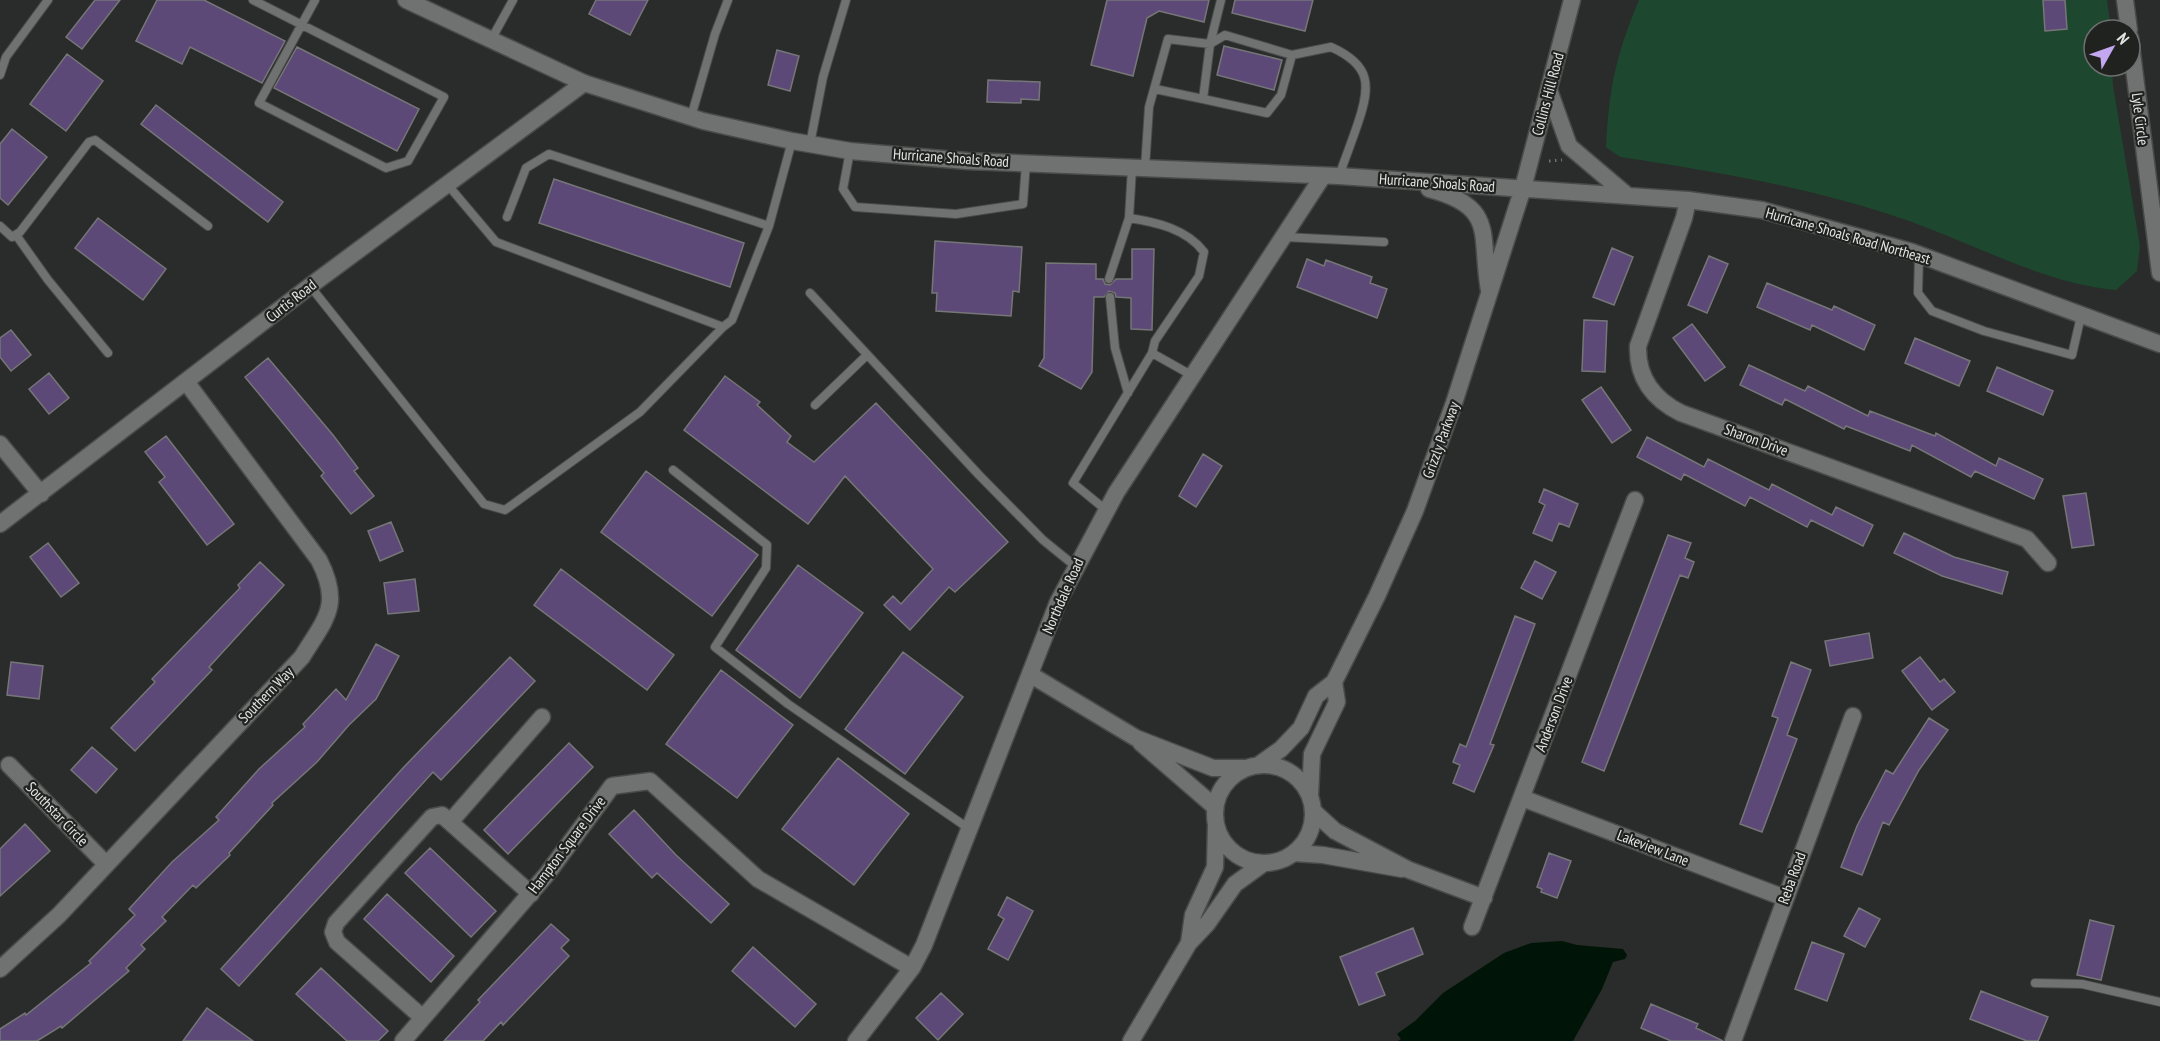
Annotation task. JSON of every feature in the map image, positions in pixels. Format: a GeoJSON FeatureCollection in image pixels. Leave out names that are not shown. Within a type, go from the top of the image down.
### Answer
{"type":"FeatureCollection","features":[{"type":"Feature","properties":{"kind":"street","name":"Hurricane Shoals Road"},"geometry":{"type":"LineString","coordinates":[[406,0],[584,83],[691,117],[792,141],[850,151],[1026,163],[1331,176],[1523,188]]}},
{"type":"Feature","properties":{"kind":"street","name":"Collins Hill Road"},"geometry":{"type":"LineString","coordinates":[[1523,188],[1572,0]]}},
{"type":"Feature","properties":{"kind":"street"},"geometry":{"type":"LineString","coordinates":[[2125,0],[2127,18]]}},
{"type":"Feature","properties":{"kind":"street","name":"Lyle Circle"},"geometry":{"type":"LineString","coordinates":[[2135,78],[2160,273]]}},
{"type":"Feature","properties":{"kind":"street","name":"Curtis Road"},"geometry":{"type":"LineString","coordinates":[[0,524],[187,383],[310,286],[584,83]]}},
{"type":"Feature","properties":{"kind":"street"},"geometry":{"type":"LineString","coordinates":[[1549,90],[1569,146],[1628,196]]}},
{"type":"Feature","properties":{"kind":"street","name":"Northdale Road"},"geometry":{"type":"LineString","coordinates":[[856,1041],[912,968],[924,945],[1058,602],[1106,510],[1284,237],[1331,176]]}},
{"type":"Feature","properties":{"kind":"street"},"geometry":{"type":"LineString","coordinates":[[1415,182],[1427,189],[1463,201],[1478,217],[1486,237],[1485,270],[1490,294]]}},
{"type":"Feature","properties":{"kind":"street","name":"Hurricane Shoals Road Northeast"},"geometry":{"type":"LineString","coordinates":[[1523,188],[1688,200],[1762,210],[1919,255],[2160,344]]}},
{"type":"Feature","properties":{"kind":"street","name":"Grizzly Parkway"},"geometry":{"type":"LineString","coordinates":[[1252,766],[1281,749],[1301,728],[1316,696],[1334,682],[1377,596],[1415,511],[1490,294],[1523,188]]}},
{"type":"Feature","properties":{"kind":"street","name":"Sharon Drive"},"geometry":{"type":"LineString","coordinates":[[1688,200],[1684,219],[1638,346],[1637,362],[1642,378],[1654,394],[1681,412],[2027,539],[2048,563]]}},
{"type":"Feature","properties":{"kind":"street","name":"Southern Way"},"geometry":{"type":"LineString","coordinates":[[0,969],[59,915],[105,863],[302,657],[331,610],[329,579],[319,560],[187,383]]}},
{"type":"Feature","properties":{"kind":"street"},"geometry":{"type":"LineString","coordinates":[[0,444],[41,494]]}},
{"type":"Feature","properties":{"kind":"street","name":"Anderson Drive"},"geometry":{"type":"LineString","coordinates":[[1472,927],[1635,500]]}},
{"type":"Feature","properties":{"kind":"street"},"geometry":{"type":"LineString","coordinates":[[1031,675],[1136,738],[1213,768],[1275,766],[1290,772],[1302,782],[1312,804],[1335,831],[1409,870],[1484,898]]}},
{"type":"Feature","properties":{"kind":"street","name":"Grizzly Parkway"},"geometry":{"type":"LineString","coordinates":[[1312,804],[1312,754],[1337,702],[1334,682]]}},
{"type":"Feature","properties":{"kind":"street","name":"Reba Road"},"geometry":{"type":"LineString","coordinates":[[1733,1041],[1853,716]]}},
{"type":"Feature","properties":{"kind":"street"},"geometry":{"type":"LineString","coordinates":[[451,821],[542,717]]}},
{"type":"Feature","properties":{"kind":"street"},"geometry":{"type":"LineString","coordinates":[[1136,738],[1216,815],[1222,839],[1233,852],[1248,860],[1264,863],[1281,860],[1294,853],[1308,834],[1312,804]]}},
{"type":"Feature","properties":{"kind":"street","name":"Southstar Circle"},"geometry":{"type":"LineString","coordinates":[[9,765],[105,863]]}},
{"type":"Feature","properties":{"kind":"street"},"geometry":{"type":"LineString","coordinates":[[1189,943],[1193,915],[1215,867],[1216,815],[1220,791],[1230,778],[1252,766]]}},
{"type":"Feature","properties":{"kind":"street","name":"Hampton Square Drive"},"geometry":{"type":"LineString","coordinates":[[403,1041],[531,894],[612,786],[650,782],[758,879],[912,968]]}},
{"type":"Feature","properties":{"kind":"street","name":"Lakeview Lane"},"geometry":{"type":"LineString","coordinates":[[1522,798],[1785,898]]}},
{"type":"Feature","properties":{"kind":"street"},"geometry":{"type":"LineString","coordinates":[[423,1018],[337,942],[333,932],[336,923],[432,817],[442,815],[531,894]]}},
{"type":"Feature","properties":{"kind":"street"},"geometry":{"type":"LineString","coordinates":[[1294,853],[1323,855],[1409,870]]}},
{"type":"Feature","properties":{"kind":"street"},"geometry":{"type":"LineString","coordinates":[[1131,1041],[1189,943],[1207,924],[1235,884],[1264,863]]}},
{"type":"Feature","properties":{"kind":"lane"},"geometry":{"type":"LineString","coordinates":[[0,75],[6,57],[48,0]]}},
{"type":"Feature","properties":{"kind":"lane"},"geometry":{"type":"LineString","coordinates":[[254,0],[302,25],[444,97],[408,161],[386,168],[259,103],[302,25],[315,0]]}},
{"type":"Feature","properties":{"kind":"lane"},"geometry":{"type":"LineString","coordinates":[[491,41],[513,0]]}},
{"type":"Feature","properties":{"kind":"lane"},"geometry":{"type":"LineString","coordinates":[[691,117],[715,34],[728,0]]}},
{"type":"Feature","properties":{"kind":"lane"},"geometry":{"type":"LineString","coordinates":[[810,144],[823,77],[846,0]]}},
{"type":"Feature","properties":{"kind":"lane"},"geometry":{"type":"LineString","coordinates":[[1203,99],[1210,44],[1221,0]]}},
{"type":"Feature","properties":{"kind":"lane"},"geometry":{"type":"LineString","coordinates":[[1109,279],[1130,218],[1149,107],[1168,39],[1210,44],[1225,35],[1292,55],[1331,47],[1358,62],[1367,80],[1366,100],[1331,176]]}},
{"type":"Feature","properties":{"kind":"lane"},"geometry":{"type":"LineString","coordinates":[[1155,89],[1267,113],[1281,95],[1292,55]]}},
{"type":"Feature","properties":{"kind":"lane"},"geometry":{"type":"LineString","coordinates":[[0,226],[12,237],[16,235],[90,142],[94,140],[208,226]]}},
{"type":"Feature","properties":{"kind":"lane"},"geometry":{"type":"LineString","coordinates":[[310,286],[484,504],[505,510],[640,412],[732,320],[769,226],[792,141]]}},
{"type":"Feature","properties":{"kind":"lane"},"geometry":{"type":"LineString","coordinates":[[850,151],[843,189],[855,207],[956,214],[1023,204],[1026,163]]}},
{"type":"Feature","properties":{"kind":"lane"},"geometry":{"type":"LineString","coordinates":[[507,216],[526,168],[549,154],[769,226]]}},
{"type":"Feature","properties":{"kind":"lane"},"geometry":{"type":"LineString","coordinates":[[447,184],[496,242],[723,327]]}},
{"type":"Feature","properties":{"kind":"lane"},"geometry":{"type":"LineString","coordinates":[[1106,510],[1073,483],[1152,353],[1155,340],[1199,276],[1204,252],[1195,240],[1166,227],[1130,218]]}},
{"type":"Feature","properties":{"kind":"lane"},"geometry":{"type":"LineString","coordinates":[[16,235],[48,280],[108,353]]}},
{"type":"Feature","properties":{"kind":"lane"},"geometry":{"type":"LineString","coordinates":[[1284,237],[1384,242]]}},
{"type":"Feature","properties":{"kind":"lane"},"geometry":{"type":"LineString","coordinates":[[1919,255],[1918,293],[1932,311],[1984,331],[2072,355],[2081,316]]}},
{"type":"Feature","properties":{"kind":"lane"},"geometry":{"type":"LineString","coordinates":[[810,293],[1042,540],[1075,567]]}},
{"type":"Feature","properties":{"kind":"lane"},"geometry":{"type":"LineString","coordinates":[[1110,297],[1115,348],[1128,393]]}},
{"type":"Feature","properties":{"kind":"lane"},"geometry":{"type":"LineString","coordinates":[[1152,353],[1193,376]]}},
{"type":"Feature","properties":{"kind":"lane"},"geometry":{"type":"LineString","coordinates":[[815,405],[867,355]]}},
{"type":"Feature","properties":{"kind":"lane"},"geometry":{"type":"LineString","coordinates":[[673,470],[767,545],[766,568],[715,647],[788,704],[968,828]]}},
{"type":"Feature","properties":{"kind":"lane"},"geometry":{"type":"LineString","coordinates":[[2035,983],[2082,984],[2160,1002]]}},
{"type":"Feature","properties":{"kind":"path"},"geometry":{"type":"LineString","coordinates":[[1549,161],[1555,162],[1555,168]]}},
{"type":"Feature","properties":{"kind":"green space"},"geometry":{"type":"Polygon","coordinates":[[[1639,0],[2107,0],[2109,18],[2082,18],[2082,78],[2113,78],[2140,246],[2137,271],[2116,290],[2089,286],[2036,271],[1909,221],[1838,199],[1730,175],[1620,157],[1606,147],[1612,89],[1625,38],[1639,0]]]}},
{"type":"Feature","properties":{"kind":"shaded area"},"geometry":{"type":"Polygon","coordinates":[[[1562,941],[1577,945],[1623,949],[1627,955],[1625,959],[1613,962],[1602,989],[1573,1041],[1398,1041],[1401,1039],[1397,1034],[1415,1021],[1443,993],[1504,953],[1531,943],[1562,941]]]}},
{"type":"Feature","properties":{"kind":"building"},"geometry":{"type":"Polygon","coordinates":[[[95,0],[120,0],[82,49],[66,37],[95,0]]]}},
{"type":"Feature","properties":{"kind":"building"},"geometry":{"type":"Polygon","coordinates":[[[157,0],[204,0],[285,41],[262,83],[190,47],[182,64],[136,41],[157,0]]]}},
{"type":"Feature","properties":{"kind":"building"},"geometry":{"type":"Polygon","coordinates":[[[596,0],[648,0],[630,35],[589,14],[596,0]]]}},
{"type":"Feature","properties":{"kind":"building"},"geometry":{"type":"Polygon","coordinates":[[[1107,0],[1209,0],[1204,22],[1159,11],[1147,18],[1133,76],[1091,65],[1107,0]]]}},
{"type":"Feature","properties":{"kind":"building"},"geometry":{"type":"Polygon","coordinates":[[[1235,0],[1313,0],[1305,31],[1232,13],[1235,0]]]}},
{"type":"Feature","properties":{"kind":"building"},"geometry":{"type":"Polygon","coordinates":[[[2043,0],[2065,0],[2067,29],[2045,31],[2043,0]]]}},
{"type":"Feature","properties":{"kind":"building"},"geometry":{"type":"Polygon","coordinates":[[[1224,46],[1282,60],[1274,90],[1217,75],[1224,46]]]}},
{"type":"Feature","properties":{"kind":"building"},"geometry":{"type":"Polygon","coordinates":[[[297,47],[419,109],[397,151],[274,88],[297,47]]]}},
{"type":"Feature","properties":{"kind":"building"},"geometry":{"type":"Polygon","coordinates":[[[777,50],[799,56],[790,91],[768,85],[777,50]]]}},
{"type":"Feature","properties":{"kind":"building"},"geometry":{"type":"Polygon","coordinates":[[[67,54],[103,81],[66,131],[30,104],[67,54]]]}},
{"type":"Feature","properties":{"kind":"building"},"geometry":{"type":"Polygon","coordinates":[[[988,80],[1040,82],[1039,100],[1021,99],[1021,103],[987,102],[988,80]]]}},
{"type":"Feature","properties":{"kind":"building"},"geometry":{"type":"Polygon","coordinates":[[[156,105],[283,202],[268,222],[141,124],[156,105]]]}},
{"type":"Feature","properties":{"kind":"building"},"geometry":{"type":"Polygon","coordinates":[[[12,129],[47,157],[8,205],[0,198],[0,144],[12,129]]]}},
{"type":"Feature","properties":{"kind":"building"},"geometry":{"type":"Polygon","coordinates":[[[554,179],[744,243],[730,287],[539,223],[554,179]]]}},
{"type":"Feature","properties":{"kind":"building"},"geometry":{"type":"Polygon","coordinates":[[[98,218],[166,269],[143,300],[75,248],[98,218]]]}},
{"type":"Feature","properties":{"kind":"building"},"geometry":{"type":"Polygon","coordinates":[[[935,241],[1022,247],[1019,292],[1013,291],[1011,316],[936,311],[937,293],[932,293],[935,241]]]}},
{"type":"Feature","properties":{"kind":"building"},"geometry":{"type":"Polygon","coordinates":[[[1612,248],[1633,257],[1614,305],[1593,297],[1612,248]]]}},
{"type":"Feature","properties":{"kind":"building"},"geometry":{"type":"Polygon","coordinates":[[[1132,249],[1154,249],[1152,330],[1131,329],[1131,298],[1116,297],[1115,293],[1109,291],[1104,297],[1094,297],[1092,372],[1081,389],[1039,366],[1044,358],[1046,263],[1096,264],[1096,279],[1103,279],[1105,284],[1110,285],[1116,279],[1132,279],[1132,249]]]}},
{"type":"Feature","properties":{"kind":"building"},"geometry":{"type":"Polygon","coordinates":[[[1709,256],[1728,264],[1707,313],[1688,305],[1709,256]]]}},
{"type":"Feature","properties":{"kind":"building"},"geometry":{"type":"Polygon","coordinates":[[[1307,259],[1324,266],[1326,260],[1372,277],[1370,283],[1387,289],[1377,318],[1297,287],[1307,259]]]}},
{"type":"Feature","properties":{"kind":"building"},"geometry":{"type":"Polygon","coordinates":[[[1767,283],[1832,310],[1834,306],[1875,325],[1864,350],[1812,325],[1810,330],[1757,307],[1767,283]]]}},
{"type":"Feature","properties":{"kind":"building"},"geometry":{"type":"Polygon","coordinates":[[[1584,320],[1607,321],[1605,372],[1582,371],[1584,320]]]}},
{"type":"Feature","properties":{"kind":"building"},"geometry":{"type":"Polygon","coordinates":[[[1692,324],[1725,367],[1705,381],[1673,338],[1692,324]]]}},
{"type":"Feature","properties":{"kind":"building"},"geometry":{"type":"Polygon","coordinates":[[[11,330],[31,355],[11,371],[0,357],[0,338],[11,330]]]}},
{"type":"Feature","properties":{"kind":"building"},"geometry":{"type":"Polygon","coordinates":[[[1915,338],[1970,361],[1959,386],[1905,363],[1915,338]]]}},
{"type":"Feature","properties":{"kind":"building"},"geometry":{"type":"Polygon","coordinates":[[[268,358],[333,435],[358,468],[354,471],[374,496],[351,514],[321,476],[324,473],[245,377],[268,358]]]}},
{"type":"Feature","properties":{"kind":"building"},"geometry":{"type":"Polygon","coordinates":[[[1749,365],[1805,391],[1808,386],[1868,416],[1870,411],[1935,436],[1936,433],[1996,466],[1999,458],[2043,479],[2034,499],[1975,471],[1971,477],[1912,445],[1910,451],[1846,426],[1844,429],[1785,399],[1782,405],[1740,385],[1749,365]]]}},
{"type":"Feature","properties":{"kind":"building"},"geometry":{"type":"Polygon","coordinates":[[[1997,367],[2053,391],[2043,415],[1987,391],[1997,367]]]}},
{"type":"Feature","properties":{"kind":"building"},"geometry":{"type":"Polygon","coordinates":[[[49,373],[69,398],[49,414],[29,389],[49,373]]]}},
{"type":"Feature","properties":{"kind":"building"},"geometry":{"type":"Polygon","coordinates":[[[725,376],[760,402],[757,405],[791,436],[787,442],[814,462],[876,403],[1008,542],[955,592],[949,587],[910,630],[884,605],[893,596],[901,604],[933,569],[845,476],[808,524],[684,430],[725,376]]]}},
{"type":"Feature","properties":{"kind":"building"},"geometry":{"type":"Polygon","coordinates":[[[1601,387],[1631,430],[1612,443],[1582,400],[1601,387]]]}},
{"type":"Feature","properties":{"kind":"building"},"geometry":{"type":"Polygon","coordinates":[[[166,436],[234,524],[207,545],[159,482],[165,477],[145,452],[166,436]]]}},
{"type":"Feature","properties":{"kind":"building"},"geometry":{"type":"Polygon","coordinates":[[[1647,437],[1704,467],[1708,459],[1769,490],[1772,484],[1832,515],[1836,507],[1873,525],[1863,546],[1811,520],[1807,527],[1750,497],[1745,506],[1684,474],[1681,480],[1637,457],[1647,437]]]}},
{"type":"Feature","properties":{"kind":"building"},"geometry":{"type":"Polygon","coordinates":[[[1203,454],[1222,466],[1196,507],[1179,496],[1203,454]]]}},
{"type":"Feature","properties":{"kind":"building"},"geometry":{"type":"Polygon","coordinates":[[[646,471],[758,555],[712,616],[601,532],[646,471]]]}},
{"type":"Feature","properties":{"kind":"building"},"geometry":{"type":"Polygon","coordinates":[[[1544,489],[1578,504],[1569,527],[1559,523],[1552,541],[1533,533],[1545,505],[1539,502],[1544,489]]]}},
{"type":"Feature","properties":{"kind":"building"},"geometry":{"type":"Polygon","coordinates":[[[2086,493],[2094,545],[2072,548],[2063,496],[2086,493]]]}},
{"type":"Feature","properties":{"kind":"building"},"geometry":{"type":"Polygon","coordinates":[[[391,522],[403,551],[380,561],[368,531],[391,522]]]}},
{"type":"Feature","properties":{"kind":"building"},"geometry":{"type":"Polygon","coordinates":[[[1904,533],[1954,557],[2008,572],[2002,594],[1942,576],[1894,553],[1904,533]]]}},
{"type":"Feature","properties":{"kind":"building"},"geometry":{"type":"Polygon","coordinates":[[[1668,535],[1691,543],[1685,558],[1694,562],[1688,578],[1680,575],[1604,771],[1582,762],[1668,535]]]}},
{"type":"Feature","properties":{"kind":"building"},"geometry":{"type":"Polygon","coordinates":[[[48,543],[79,583],[61,597],[30,557],[48,543]]]}},
{"type":"Feature","properties":{"kind":"building"},"geometry":{"type":"Polygon","coordinates":[[[1535,561],[1556,572],[1542,599],[1521,588],[1535,561]]]}},
{"type":"Feature","properties":{"kind":"building"},"geometry":{"type":"Polygon","coordinates":[[[260,562],[284,585],[209,667],[212,670],[135,751],[111,728],[155,682],[152,679],[240,588],[238,585],[260,562]]]}},
{"type":"Feature","properties":{"kind":"building"},"geometry":{"type":"Polygon","coordinates":[[[798,565],[863,613],[800,698],[736,650],[798,565]]]}},
{"type":"Feature","properties":{"kind":"building"},"geometry":{"type":"Polygon","coordinates":[[[561,569],[674,655],[647,690],[534,605],[561,569]]]}},
{"type":"Feature","properties":{"kind":"building"},"geometry":{"type":"Polygon","coordinates":[[[415,579],[419,611],[388,614],[384,583],[415,579]]]}},
{"type":"Feature","properties":{"kind":"building"},"geometry":{"type":"Polygon","coordinates":[[[1515,616],[1535,624],[1490,744],[1494,745],[1474,792],[1453,783],[1460,765],[1453,762],[1460,744],[1466,747],[1515,616]]]}},
{"type":"Feature","properties":{"kind":"building"},"geometry":{"type":"Polygon","coordinates":[[[1869,633],[1873,658],[1830,666],[1825,641],[1869,633]]]}},
{"type":"Feature","properties":{"kind":"building"},"geometry":{"type":"Polygon","coordinates":[[[376,644],[399,656],[376,699],[349,725],[317,762],[272,803],[273,805],[229,853],[230,855],[196,888],[193,885],[162,917],[166,921],[141,945],[145,949],[126,968],[129,971],[62,1028],[61,1026],[37,1041],[0,1041],[0,1029],[25,1013],[26,1015],[91,963],[89,961],[135,915],[129,909],[172,862],[219,820],[216,817],[259,769],[305,727],[303,724],[336,689],[346,700],[376,644]]]}},
{"type":"Feature","properties":{"kind":"building"},"geometry":{"type":"Polygon","coordinates":[[[903,652],[963,697],[905,774],[845,729],[903,652]]]}},
{"type":"Feature","properties":{"kind":"building"},"geometry":{"type":"Polygon","coordinates":[[[510,657],[535,681],[441,780],[433,772],[239,986],[221,969],[403,768],[510,657]]]}},
{"type":"Feature","properties":{"kind":"building"},"geometry":{"type":"Polygon","coordinates":[[[1920,657],[1940,682],[1944,679],[1955,692],[1932,710],[1902,671],[1920,657]]]}},
{"type":"Feature","properties":{"kind":"building"},"geometry":{"type":"Polygon","coordinates":[[[11,662],[43,666],[39,699],[7,695],[11,662]]]}},
{"type":"Feature","properties":{"kind":"building"},"geometry":{"type":"Polygon","coordinates":[[[1791,662],[1811,670],[1787,735],[1797,739],[1762,832],[1740,824],[1778,718],[1772,716],[1791,662]]]}},
{"type":"Feature","properties":{"kind":"building"},"geometry":{"type":"Polygon","coordinates":[[[721,670],[793,725],[737,798],[666,744],[721,670]]]}},
{"type":"Feature","properties":{"kind":"building"},"geometry":{"type":"Polygon","coordinates":[[[1929,718],[1948,730],[1919,770],[1889,825],[1883,822],[1862,875],[1841,867],[1857,826],[1886,770],[1893,774],[1929,718]]]}},
{"type":"Feature","properties":{"kind":"building"},"geometry":{"type":"Polygon","coordinates":[[[569,743],[593,767],[508,854],[484,830],[569,743]]]}},
{"type":"Feature","properties":{"kind":"building"},"geometry":{"type":"Polygon","coordinates":[[[92,747],[117,769],[96,793],[71,770],[92,747]]]}},
{"type":"Feature","properties":{"kind":"building"},"geometry":{"type":"Polygon","coordinates":[[[838,758],[909,814],[854,885],[782,829],[838,758]]]}},
{"type":"Feature","properties":{"kind":"building"},"geometry":{"type":"Polygon","coordinates":[[[634,810],[676,855],[729,904],[711,923],[657,873],[652,878],[609,834],[634,810]]]}},
{"type":"Feature","properties":{"kind":"building"},"geometry":{"type":"Polygon","coordinates":[[[25,824],[50,851],[0,896],[0,849],[25,824]]]}},
{"type":"Feature","properties":{"kind":"building"},"geometry":{"type":"Polygon","coordinates":[[[430,848],[496,911],[471,937],[405,873],[430,848]]]}},
{"type":"Feature","properties":{"kind":"building"},"geometry":{"type":"Polygon","coordinates":[[[1549,853],[1571,861],[1557,898],[1541,892],[1542,889],[1537,887],[1549,853]]]}},
{"type":"Feature","properties":{"kind":"building"},"geometry":{"type":"Polygon","coordinates":[[[387,894],[454,956],[431,982],[364,919],[387,894]]]}},
{"type":"Feature","properties":{"kind":"building"},"geometry":{"type":"Polygon","coordinates":[[[1007,897],[1033,911],[1008,960],[988,949],[1004,919],[998,915],[1007,897]]]}},
{"type":"Feature","properties":{"kind":"building"},"geometry":{"type":"Polygon","coordinates":[[[1859,908],[1880,919],[1865,947],[1844,936],[1859,908]]]}},
{"type":"Feature","properties":{"kind":"building"},"geometry":{"type":"Polygon","coordinates":[[[2090,920],[2114,926],[2101,980],[2077,975],[2090,920]]]}},
{"type":"Feature","properties":{"kind":"building"},"geometry":{"type":"Polygon","coordinates":[[[551,924],[569,940],[561,948],[569,956],[503,1025],[501,1022],[483,1041],[444,1041],[480,1002],[478,1000],[551,924]]]}},
{"type":"Feature","properties":{"kind":"building"},"geometry":{"type":"Polygon","coordinates":[[[1413,928],[1423,954],[1376,973],[1385,995],[1359,1005],[1340,957],[1413,928]]]}},
{"type":"Feature","properties":{"kind":"building"},"geometry":{"type":"Polygon","coordinates":[[[1812,942],[1844,954],[1827,1001],[1795,989],[1812,942]]]}},
{"type":"Feature","properties":{"kind":"building"},"geometry":{"type":"Polygon","coordinates":[[[753,947],[816,1004],[795,1027],[732,971],[753,947]]]}},
{"type":"Feature","properties":{"kind":"building"},"geometry":{"type":"Polygon","coordinates":[[[321,968],[388,1031],[378,1041],[347,1041],[296,994],[321,968]]]}},
{"type":"Feature","properties":{"kind":"building"},"geometry":{"type":"Polygon","coordinates":[[[1981,991],[2048,1017],[2038,1041],[2027,1041],[1970,1019],[1981,991]]]}},
{"type":"Feature","properties":{"kind":"building"},"geometry":{"type":"Polygon","coordinates":[[[941,993],[963,1014],[938,1040],[916,1018],[941,993]]]}},
{"type":"Feature","properties":{"kind":"building"},"geometry":{"type":"Polygon","coordinates":[[[1651,1004],[1698,1024],[1696,1028],[1723,1041],[1671,1041],[1641,1028],[1651,1004]]]}},
{"type":"Feature","properties":{"kind":"building"},"geometry":{"type":"Polygon","coordinates":[[[207,1008],[253,1041],[183,1041],[207,1008]]]}}]}
